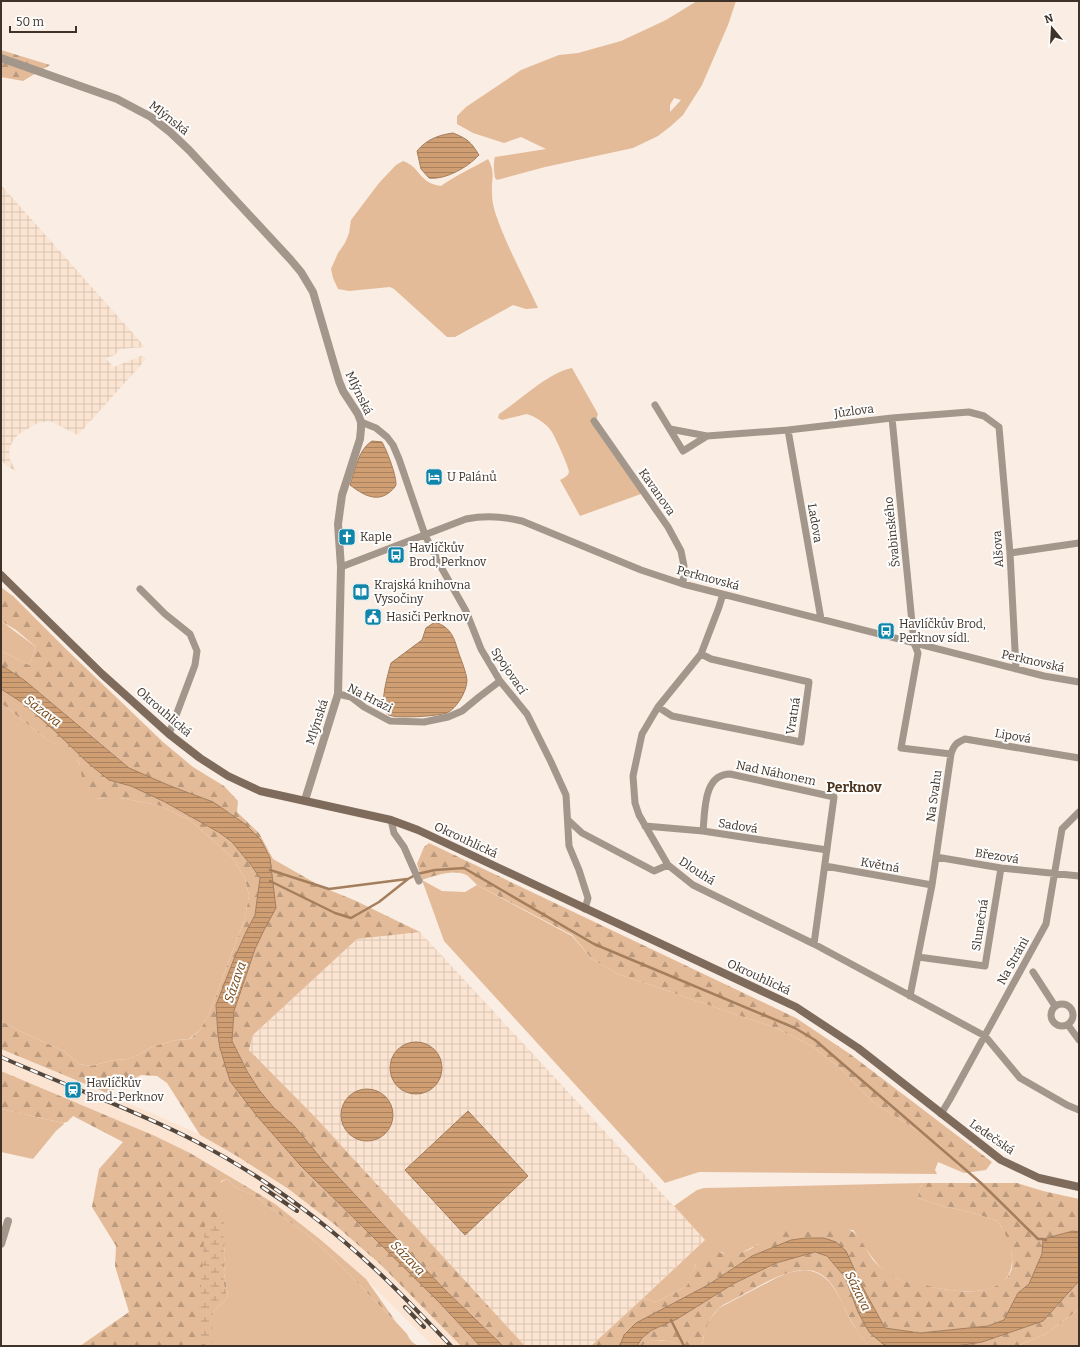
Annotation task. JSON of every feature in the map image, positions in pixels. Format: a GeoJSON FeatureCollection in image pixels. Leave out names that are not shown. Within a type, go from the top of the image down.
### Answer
{"type":"FeatureCollection","features":[{"type":"Feature","properties":{"kind":"main road","name":"Okrouhlická"},"geometry":{"type":"LineString","coordinates":[[1,575],[97,670],[170,734],[200,758],[235,779],[260,791],[391,820],[418,830],[796,1007],[858,1048],[941,1114]]}},
{"type":"Feature","properties":{"kind":"main road","name":"Ledečská"},"geometry":{"type":"LineString","coordinates":[[941,1114],[1001,1160],[1039,1178],[1079,1187]]}},
{"type":"Feature","properties":{"kind":"street","name":"Mlýnská"},"geometry":{"type":"LineString","coordinates":[[1,58],[117,99],[151,117],[189,150],[301,272],[313,292],[338,381],[358,414],[361,422],[361,429],[360,439],[342,494],[338,524],[341,567],[338,694],[304,800]]}},
{"type":"Feature","properties":{"kind":"street","name":"Jůzlova"},"geometry":{"type":"LineString","coordinates":[[655,405],[683,451],[707,436]]}},
{"type":"Feature","properties":{"kind":"street","name":"Jůzlova"},"geometry":{"type":"LineString","coordinates":[[670,429],[707,436],[788,430],[892,418],[969,412],[984,416],[999,427]]}},
{"type":"Feature","properties":{"kind":"street","name":"Švabinského"},"geometry":{"type":"LineString","coordinates":[[892,418],[914,643]]}},
{"type":"Feature","properties":{"kind":"street","name":"Kavanova"},"geometry":{"type":"LineString","coordinates":[[594,421],[668,527],[681,551],[684,566],[683,584]]}},
{"type":"Feature","properties":{"kind":"street","name":"Spojovací"},"geometry":{"type":"LineString","coordinates":[[361,422],[376,428],[387,437],[393,445],[425,535],[466,611],[481,649],[500,681],[527,714],[551,762],[566,795],[569,846],[580,870],[588,898],[585,909]]}},
{"type":"Feature","properties":{"kind":"street","name":"Alšova"},"geometry":{"type":"LineString","coordinates":[[999,427],[1010,553],[1016,669]]}},
{"type":"Feature","properties":{"kind":"street","name":"Ladova"},"geometry":{"type":"LineString","coordinates":[[788,430],[821,619]]}},
{"type":"Feature","properties":{"kind":"street","name":"Perknovská"},"geometry":{"type":"LineString","coordinates":[[341,567],[466,519],[494,516],[507,517],[522,521],[641,570],[683,584],[1044,676],[1079,682]]}},
{"type":"Feature","properties":{"kind":"street"},"geometry":{"type":"LineString","coordinates":[[1010,553],[1079,543]]}},
{"type":"Feature","properties":{"kind":"street"},"geometry":{"type":"LineString","coordinates":[[140,589],[165,614],[190,634],[197,651],[195,665],[170,734]]}},
{"type":"Feature","properties":{"kind":"street","name":"Dlouhá"},"geometry":{"type":"LineString","coordinates":[[723,594],[701,654],[658,707],[642,734],[633,776],[635,803],[639,815],[668,866],[693,885],[814,944],[985,1036]]}},
{"type":"Feature","properties":{"kind":"street","name":"Na Svahu"},"geometry":{"type":"LineString","coordinates":[[910,996],[932,885],[951,754],[901,748],[918,653],[914,643]]}},
{"type":"Feature","properties":{"kind":"street","name":"Vratná"},"geometry":{"type":"LineString","coordinates":[[658,707],[672,716],[801,742],[809,682],[710,659],[701,654]]}},
{"type":"Feature","properties":{"kind":"street","name":"Na Hrázi"},"geometry":{"type":"LineString","coordinates":[[338,694],[351,697],[364,707],[390,721],[424,722],[448,717],[462,712],[500,681]]}},
{"type":"Feature","properties":{"kind":"street","name":"Lipová"},"geometry":{"type":"LineString","coordinates":[[951,754],[953,747],[957,742],[965,739],[1079,758]]}},
{"type":"Feature","properties":{"kind":"street","name":"Nad Náhonem"},"geometry":{"type":"LineString","coordinates":[[703,831],[705,806],[709,789],[716,778],[725,774],[730,774],[834,797],[827,850]]}},
{"type":"Feature","properties":{"kind":"street","name":"Na Stráni"},"geometry":{"type":"LineString","coordinates":[[941,1114],[1046,924],[1062,829],[1079,812]]}},
{"type":"Feature","properties":{"kind":"street"},"geometry":{"type":"LineString","coordinates":[[391,820],[394,833],[404,847],[419,881]]}},
{"type":"Feature","properties":{"kind":"street"},"geometry":{"type":"LineString","coordinates":[[568,820],[582,833],[654,871],[668,866]]}},
{"type":"Feature","properties":{"kind":"street","name":"Sadová"},"geometry":{"type":"LineString","coordinates":[[645,826],[703,831],[827,850]]}},
{"type":"Feature","properties":{"kind":"street"},"geometry":{"type":"LineString","coordinates":[[814,944],[827,850]]}},
{"type":"Feature","properties":{"kind":"street","name":"Březová"},"geometry":{"type":"LineString","coordinates":[[936,857],[1001,868],[1079,876]]}},
{"type":"Feature","properties":{"kind":"street","name":"Květná"},"geometry":{"type":"LineString","coordinates":[[825,866],[932,885]]}},
{"type":"Feature","properties":{"kind":"street","name":"Slunečná"},"geometry":{"type":"LineString","coordinates":[[918,957],[985,966],[1001,868]]}},
{"type":"Feature","properties":{"kind":"street"},"geometry":{"type":"LineString","coordinates":[[1032,972],[1055,1006]]}},
{"type":"Feature","properties":{"kind":"street"},"geometry":{"type":"LineString","coordinates":[[1062,1004],[1070,1008],[1073,1017],[1068,1024],[1060,1026],[1055,1024],[1052,1020],[1051,1013],[1055,1006],[1062,1004]]}},
{"type":"Feature","properties":{"kind":"street"},"geometry":{"type":"LineString","coordinates":[[1068,1024],[1079,1040]]}},
{"type":"Feature","properties":{"kind":"street"},"geometry":{"type":"LineString","coordinates":[[985,1036],[1020,1078],[1067,1105],[1079,1110]]}},
{"type":"Feature","properties":{"kind":"street"},"geometry":{"type":"LineString","coordinates":[[1,1244],[8,1221]]}},
{"type":"Feature","properties":{"kind":"shaded area"},"geometry":{"type":"Polygon","coordinates":[[[1,185],[145,347],[119,349],[115,355],[106,358],[109,362],[114,367],[141,356],[147,358],[78,435],[50,421],[38,423],[20,433],[14,439],[10,447],[9,457],[16,472],[1,461],[1,185]]]}},
{"type":"Feature","properties":{"kind":"shaded area"},"geometry":{"type":"Polygon","coordinates":[[[420,932],[705,1240],[591,1346],[525,1346],[317,1119],[249,1050],[253,1035],[357,939],[420,932]]]}},
{"type":"Feature","properties":{"kind":"shaded area"},"geometry":{"type":"Polygon","coordinates":[[[1,1049],[200,1135],[260,1170],[308,1204],[356,1242],[400,1283],[461,1346],[433,1346],[366,1279],[321,1240],[275,1204],[225,1173],[190,1153],[155,1136],[1,1071],[1,1049]]]}},
{"type":"Feature","properties":{"kind":"green space"},"geometry":{"type":"Polygon","coordinates":[[[697,1],[736,1],[728,25],[702,85],[683,115],[658,136],[633,148],[545,167],[497,180],[495,178],[494,170],[495,157],[546,149],[521,137],[504,143],[473,133],[457,124],[457,116],[466,107],[521,70],[559,55],[578,53],[621,41],[666,20],[697,1]],[[674,98],[670,105],[670,112],[681,100],[674,98]]]}},
{"type":"Feature","properties":{"kind":"green space"},"geometry":{"type":"Polygon","coordinates":[[[1,50],[50,65],[23,81],[1,77],[1,50]]]}},
{"type":"Feature","properties":{"kind":"green space"},"geometry":{"type":"Polygon","coordinates":[[[488,159],[493,172],[493,205],[500,227],[538,308],[526,309],[513,305],[455,337],[447,337],[390,287],[349,291],[338,289],[331,269],[338,253],[345,243],[349,233],[351,220],[379,183],[396,165],[403,161],[413,167],[428,182],[441,186],[488,159]]]}},
{"type":"Feature","properties":{"kind":"green space"},"geometry":{"type":"Polygon","coordinates":[[[572,368],[598,414],[596,420],[637,485],[641,494],[580,516],[560,480],[567,476],[569,472],[562,452],[550,429],[541,421],[527,414],[502,420],[498,418],[499,414],[544,381],[553,375],[572,368]]]}},
{"type":"Feature","properties":{"kind":"green space"},"geometry":{"type":"Polygon","coordinates":[[[1,587],[14,597],[163,742],[193,767],[224,786],[238,801],[237,812],[259,833],[273,859],[322,887],[354,900],[420,932],[357,939],[253,1035],[249,1050],[317,1119],[525,1346],[503,1346],[445,1290],[324,1162],[295,1127],[273,1107],[259,1090],[232,1041],[234,1011],[255,949],[265,928],[270,858],[261,840],[245,824],[229,813],[188,792],[129,768],[24,680],[1,665],[1,651],[29,665],[36,647],[16,630],[1,621],[1,587]]]}},
{"type":"Feature","properties":{"kind":"green space"},"geometry":{"type":"Polygon","coordinates":[[[1,621],[36,647],[29,665],[1,651],[1,621]]]}},
{"type":"Feature","properties":{"kind":"green space"},"geometry":{"type":"Polygon","coordinates":[[[1,689],[23,703],[87,762],[109,780],[131,786],[165,802],[220,833],[232,842],[251,865],[260,878],[255,915],[234,959],[216,1005],[220,1048],[230,1081],[257,1116],[301,1166],[438,1301],[480,1346],[461,1346],[380,1264],[334,1224],[287,1188],[200,1135],[167,1083],[157,1076],[141,1075],[107,1093],[1,1049],[1,1021],[64,1051],[79,1064],[91,1066],[114,1060],[128,1059],[161,1044],[176,1040],[190,1039],[201,1029],[211,1009],[245,918],[249,895],[245,879],[233,858],[190,820],[158,805],[120,798],[96,799],[86,797],[82,790],[82,778],[79,762],[65,746],[53,743],[45,738],[1,703],[1,689]]]}},
{"type":"Feature","properties":{"kind":"green space"},"geometry":{"type":"Polygon","coordinates":[[[1,703],[45,738],[53,743],[61,744],[70,749],[81,768],[82,783],[96,799],[120,798],[158,805],[190,820],[233,858],[245,879],[249,895],[245,918],[211,1009],[201,1029],[189,1039],[176,1040],[161,1044],[128,1059],[114,1060],[91,1066],[79,1064],[64,1051],[1,1021],[1,703]]]}},
{"type":"Feature","properties":{"kind":"green space"},"geometry":{"type":"Polygon","coordinates":[[[429,843],[796,1018],[850,1054],[992,1162],[986,1170],[964,1173],[940,1145],[873,1102],[840,1068],[812,1046],[776,1028],[618,974],[592,959],[572,935],[477,885],[468,876],[451,873],[422,880],[417,864],[424,847],[429,843]]]}},
{"type":"Feature","properties":{"kind":"green space"},"geometry":{"type":"Polygon","coordinates":[[[422,880],[442,891],[465,892],[477,885],[572,936],[592,959],[618,974],[776,1028],[812,1046],[840,1068],[873,1102],[940,1145],[964,1173],[938,1162],[935,1170],[937,1174],[699,1172],[665,1183],[444,941],[422,880]]]}},
{"type":"Feature","properties":{"kind":"green space"},"geometry":{"type":"Polygon","coordinates":[[[1,1071],[155,1136],[190,1153],[275,1204],[321,1240],[366,1279],[396,1322],[332,1257],[310,1237],[252,1194],[238,1189],[227,1179],[221,1181],[220,1186],[225,1254],[224,1273],[228,1295],[225,1301],[210,1314],[207,1325],[209,1346],[80,1346],[129,1312],[115,1266],[116,1246],[92,1207],[99,1169],[123,1142],[73,1116],[67,1122],[63,1123],[1,1109],[1,1071]]]}},
{"type":"Feature","properties":{"kind":"green space"},"geometry":{"type":"Polygon","coordinates":[[[1,1109],[64,1124],[56,1131],[33,1159],[1,1152],[1,1109]]]}},
{"type":"Feature","properties":{"kind":"green space"},"geometry":{"type":"Polygon","coordinates":[[[227,1179],[238,1189],[252,1194],[310,1237],[332,1257],[396,1322],[412,1342],[418,1346],[209,1346],[207,1325],[210,1314],[225,1301],[228,1295],[224,1273],[225,1254],[219,1186],[221,1182],[227,1179]]]}},
{"type":"Feature","properties":{"kind":"green space"},"geometry":{"type":"Polygon","coordinates":[[[923,1183],[919,1189],[918,1198],[998,1221],[1009,1240],[1012,1258],[1009,1274],[1001,1283],[990,1289],[962,1291],[947,1290],[904,1281],[891,1275],[878,1264],[853,1230],[804,1228],[780,1233],[739,1254],[729,1256],[721,1252],[695,1265],[687,1286],[656,1302],[643,1298],[705,1240],[674,1206],[697,1190],[704,1188],[923,1183]]]}},
{"type":"Feature","properties":{"kind":"green space"},"geometry":{"type":"Polygon","coordinates":[[[923,1183],[1017,1183],[1043,1191],[1079,1199],[1079,1232],[1073,1231],[1043,1239],[1042,1254],[1029,1284],[1018,1293],[1004,1320],[988,1326],[920,1333],[885,1328],[836,1242],[824,1238],[806,1238],[752,1256],[708,1285],[636,1323],[620,1346],[591,1346],[643,1298],[656,1302],[687,1286],[696,1263],[707,1253],[714,1251],[732,1255],[742,1252],[774,1235],[788,1230],[813,1228],[847,1229],[857,1235],[870,1256],[882,1269],[890,1275],[902,1280],[937,1288],[960,1291],[983,1290],[1002,1282],[1011,1272],[1012,1255],[1009,1243],[998,1221],[918,1198],[919,1189],[923,1183]]]}},
{"type":"Feature","properties":{"kind":"green space"},"geometry":{"type":"Polygon","coordinates":[[[224,1222],[223,1276],[226,1294],[213,1304],[212,1342],[200,1345],[199,1317],[205,1225],[224,1222]]]}},
{"type":"Feature","properties":{"kind":"green space"},"geometry":{"type":"Polygon","coordinates":[[[815,1252],[827,1256],[845,1277],[858,1312],[869,1332],[883,1344],[888,1346],[869,1346],[849,1318],[836,1291],[828,1280],[822,1275],[813,1271],[803,1270],[780,1276],[719,1308],[712,1316],[707,1326],[702,1346],[678,1346],[676,1343],[653,1340],[642,1346],[637,1346],[642,1338],[652,1330],[677,1319],[733,1284],[776,1263],[815,1252]]]}},
{"type":"Feature","properties":{"kind":"green space"},"geometry":{"type":"Polygon","coordinates":[[[805,1270],[815,1272],[823,1276],[835,1289],[852,1323],[869,1346],[702,1346],[706,1324],[719,1308],[778,1277],[791,1272],[805,1270]]]}},
{"type":"Feature","properties":{"kind":"green space"},"geometry":{"type":"Polygon","coordinates":[[[1079,1281],[1079,1309],[1046,1334],[1017,1346],[957,1346],[982,1342],[1043,1321],[1079,1281]]]}},
{"type":"Feature","properties":{"kind":"green space"},"geometry":{"type":"Polygon","coordinates":[[[1079,1309],[1079,1346],[1017,1346],[1046,1334],[1079,1309]]]}},
{"type":"Feature","properties":{"kind":"green space"},"geometry":{"type":"Polygon","coordinates":[[[654,1340],[676,1343],[678,1346],[642,1346],[645,1342],[654,1340]]]}},
{"type":"Feature","properties":{"kind":"water"},"geometry":{"type":"Polygon","coordinates":[[[453,133],[469,141],[479,155],[469,164],[456,172],[442,177],[429,178],[421,169],[417,151],[425,143],[434,138],[453,133]]]}},
{"type":"Feature","properties":{"kind":"water"},"geometry":{"type":"Polygon","coordinates":[[[372,441],[382,442],[396,480],[396,485],[394,488],[386,495],[380,497],[370,496],[360,492],[350,485],[360,455],[372,441]]]}},
{"type":"Feature","properties":{"kind":"water"},"geometry":{"type":"Polygon","coordinates":[[[435,622],[441,624],[452,634],[456,643],[467,680],[463,694],[458,703],[451,711],[447,713],[418,717],[400,717],[389,715],[385,711],[383,701],[391,663],[422,640],[426,628],[435,622]]]}},
{"type":"Feature","properties":{"kind":"water","name":"Sázava"},"geometry":{"type":"Polygon","coordinates":[[[1,665],[24,680],[129,768],[213,802],[245,824],[261,840],[270,858],[276,908],[255,949],[234,1011],[232,1041],[247,1071],[259,1090],[273,1107],[295,1127],[324,1162],[445,1290],[503,1346],[480,1346],[438,1301],[301,1166],[257,1116],[230,1081],[220,1048],[216,1005],[234,959],[255,915],[260,878],[251,865],[232,842],[220,833],[165,802],[131,786],[109,780],[87,762],[23,703],[1,689],[1,665]]]}},
{"type":"Feature","properties":{"kind":"water"},"geometry":{"type":"Polygon","coordinates":[[[411,1042],[421,1042],[431,1046],[438,1053],[442,1063],[442,1073],[438,1083],[431,1090],[421,1094],[411,1094],[401,1090],[394,1083],[390,1073],[390,1063],[394,1053],[401,1046],[411,1042]]]}},
{"type":"Feature","properties":{"kind":"water"},"geometry":{"type":"Polygon","coordinates":[[[362,1089],[372,1089],[382,1093],[389,1100],[393,1110],[393,1120],[389,1130],[382,1137],[372,1141],[362,1141],[352,1137],[345,1130],[341,1120],[341,1110],[345,1100],[352,1093],[362,1089]]]}},
{"type":"Feature","properties":{"kind":"water"},"geometry":{"type":"Polygon","coordinates":[[[468,1111],[528,1176],[465,1235],[405,1170],[468,1111]]]}},
{"type":"Feature","properties":{"kind":"water","name":"Sázava"},"geometry":{"type":"Polygon","coordinates":[[[1073,1231],[1079,1232],[1079,1281],[1043,1321],[982,1342],[957,1346],[888,1346],[883,1344],[869,1332],[858,1312],[845,1277],[827,1256],[815,1252],[776,1263],[733,1284],[677,1319],[652,1330],[642,1338],[637,1346],[620,1346],[624,1335],[636,1323],[708,1285],[752,1256],[791,1240],[806,1238],[824,1238],[836,1242],[846,1251],[862,1286],[885,1328],[920,1333],[988,1326],[1004,1320],[1018,1293],[1029,1284],[1042,1254],[1043,1239],[1073,1231]]]}},
{"type":"Feature","properties":{"kind":"waterway"},"geometry":{"type":"LineString","coordinates":[[270,881],[335,913],[351,918],[379,902],[408,879],[417,874],[435,870],[464,868],[594,944],[795,1028],[815,1040],[981,1183],[1038,1239],[1046,1240]]}},
{"type":"Feature","properties":{"kind":"waterway"},"geometry":{"type":"LineString","coordinates":[[270,870],[329,889],[407,879]]}},
{"type":"Feature","properties":{"kind":"waterway"},"geometry":{"type":"LineString","coordinates":[[671,1320],[684,1346]]}},
{"type":"Feature","properties":{"kind":"railway"},"geometry":{"type":"LineString","coordinates":[[1,1057],[172,1129],[219,1154],[267,1183],[312,1215],[375,1269],[451,1346]]}},
{"type":"Feature","properties":{"kind":"railway"},"geometry":{"type":"LineString","coordinates":[[262,1187],[297,1211]]}},
{"type":"Feature","properties":{"kind":"railway"},"geometry":{"type":"LineString","coordinates":[[405,1307],[424,1327]]}},
{"type":"Feature","properties":{"kind":"place","name":"U Palánů"},"geometry":{"type":"Point","coordinates":[434,477]}},
{"type":"Feature","properties":{"kind":"place","name":"Kaple"},"geometry":{"type":"Point","coordinates":[347,537]}},
{"type":"Feature","properties":{"kind":"place","name":"Havlíčkův Brod, Perknov"},"geometry":{"type":"Point","coordinates":[396,555]}},
{"type":"Feature","properties":{"kind":"place","name":"Krajská knihovna Vysočiny"},"geometry":{"type":"Point","coordinates":[361,592]}},
{"type":"Feature","properties":{"kind":"place","name":"Hasiči Perknov"},"geometry":{"type":"Point","coordinates":[373,617]}},
{"type":"Feature","properties":{"kind":"place","name":"Havlíčkův Brod, Perknov sídl."},"geometry":{"type":"Point","coordinates":[886,631]}},
{"type":"Feature","properties":{"kind":"place","name":"Havlíčkův Brod-Perknov"},"geometry":{"type":"Point","coordinates":[73,1090]}},
{"type":"Feature","properties":{"kind":"district","name":"Perknov"},"geometry":{"type":"Point","coordinates":[854,787]}}]}
